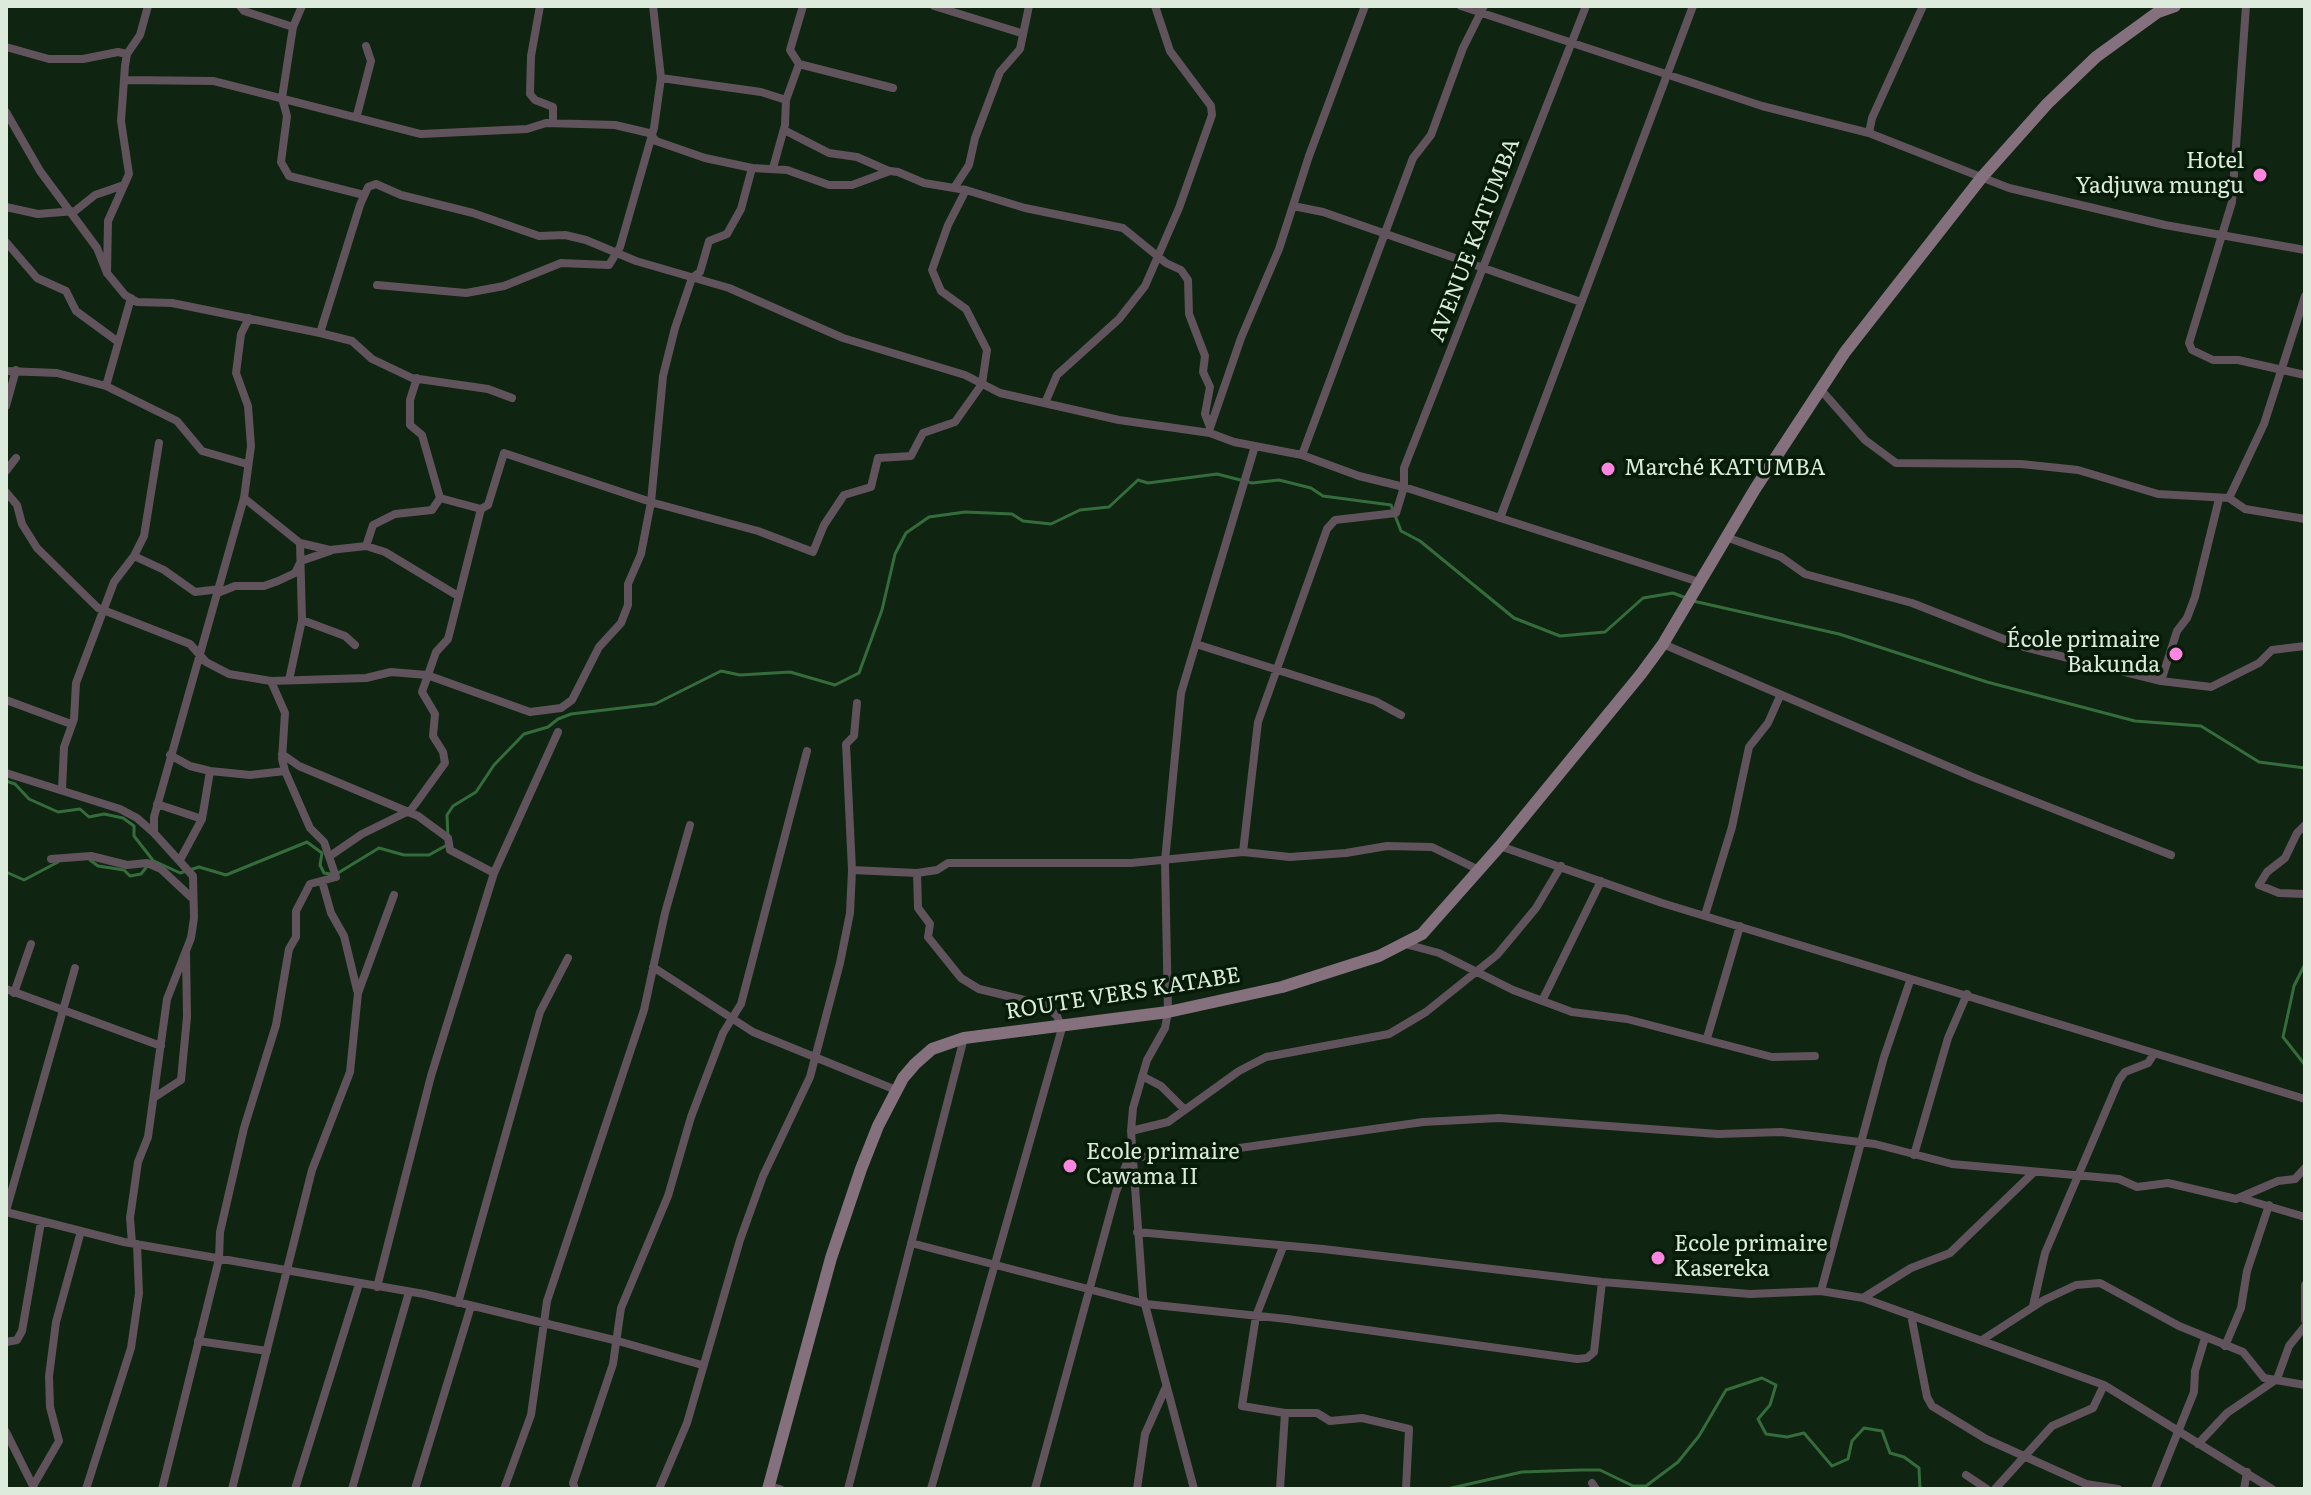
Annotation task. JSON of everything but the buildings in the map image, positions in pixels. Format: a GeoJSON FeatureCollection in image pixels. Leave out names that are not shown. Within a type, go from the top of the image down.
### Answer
{"type":"FeatureCollection","features":[{"type":"Feature","properties":{"kind":"street"},"geometry":{"type":"LineString","coordinates":[[107,273],[108,221],[129,174],[121,121],[127,54],[140,35],[148,6]]}},
{"type":"Feature","properties":{"kind":"street"},"geometry":{"type":"LineString","coordinates":[[240,6],[244,11],[293,27]]}},
{"type":"Feature","properties":{"kind":"street"},"geometry":{"type":"LineString","coordinates":[[302,6],[293,27],[282,98],[287,116],[280,160],[288,175],[364,195]]}},
{"type":"Feature","properties":{"kind":"street"},"geometry":{"type":"LineString","coordinates":[[540,6],[531,56],[530,94],[533,99],[553,107],[553,123]]}},
{"type":"Feature","properties":{"kind":"street"},"geometry":{"type":"LineString","coordinates":[[377,285],[425,291],[485,291],[561,263],[607,266],[616,253],[652,135],[661,78],[653,6]]}},
{"type":"Feature","properties":{"kind":"street"},"geometry":{"type":"LineString","coordinates":[[803,6],[790,50],[799,64],[893,88]]}},
{"type":"Feature","properties":{"kind":"street"},"geometry":{"type":"LineString","coordinates":[[934,6],[1021,33]]}},
{"type":"Feature","properties":{"kind":"street"},"geometry":{"type":"LineString","coordinates":[[954,188],[969,165],[975,138],[1000,72],[1020,49],[1029,6]]}},
{"type":"Feature","properties":{"kind":"street"},"geometry":{"type":"LineString","coordinates":[[1045,403],[1057,375],[1100,338],[1138,297],[1160,255],[1212,109],[1170,51],[1155,6]]}},
{"type":"Feature","properties":{"kind":"street"},"geometry":{"type":"LineString","coordinates":[[1210,430],[1365,6]]}},
{"type":"Feature","properties":{"kind":"street"},"geometry":{"type":"LineString","coordinates":[[1461,6],[1484,11],[1762,106],[1869,133],[2009,188],[2165,225],[2305,250]]}},
{"type":"Feature","properties":{"kind":"street","name":"AVENUE KATUMBA"},"geometry":{"type":"LineString","coordinates":[[1404,487],[1404,468],[1586,6]]}},
{"type":"Feature","properties":{"kind":"street"},"geometry":{"type":"LineString","coordinates":[[1500,518],[1693,6]]}},
{"type":"Feature","properties":{"kind":"street"},"geometry":{"type":"LineString","coordinates":[[1869,133],[1872,118],[1923,6]]}},
{"type":"Feature","properties":{"kind":"street","name":"ROUTE VERS KATABE"},"geometry":{"type":"LineString","coordinates":[[772,1488],[844,1217],[878,1126],[896,1090],[915,1064],[932,1049],[964,1038],[1062,1028],[1168,1012],[1282,987],[1379,956],[1405,944],[1440,916],[1663,644],[1726,537],[1821,390],[1868,322],[1982,177],[2047,104],[2096,57],[2158,12],[2175,6]]}},
{"type":"Feature","properties":{"kind":"street"},"geometry":{"type":"LineString","coordinates":[[2246,6],[2232,202],[2189,338],[2192,350],[2213,360],[2238,360],[2305,375]]}},
{"type":"Feature","properties":{"kind":"street"},"geometry":{"type":"LineString","coordinates":[[1302,455],[1413,158],[1431,135],[1463,48],[1484,11]]}},
{"type":"Feature","properties":{"kind":"street"},"geometry":{"type":"LineString","coordinates":[[357,115],[372,55],[366,46]]}},
{"type":"Feature","properties":{"kind":"street"},"geometry":{"type":"LineString","coordinates":[[6,47],[49,59],[83,59],[118,52],[127,54]]}},
{"type":"Feature","properties":{"kind":"street"},"geometry":{"type":"LineString","coordinates":[[773,168],[784,130],[786,100],[799,64]]}},
{"type":"Feature","properties":{"kind":"street"},"geometry":{"type":"LineString","coordinates":[[661,78],[761,92],[786,100]]}},
{"type":"Feature","properties":{"kind":"street"},"geometry":{"type":"LineString","coordinates":[[126,80],[214,81],[256,94],[357,115],[421,134],[527,129],[553,123],[615,125],[652,135],[656,141],[700,157],[752,168],[773,168],[838,187],[890,171]]}},
{"type":"Feature","properties":{"kind":"street"},"geometry":{"type":"LineString","coordinates":[[6,112],[23,136],[34,161],[97,248],[107,273],[131,298],[249,318],[352,341],[372,359],[417,378],[488,389],[512,398]]}},
{"type":"Feature","properties":{"kind":"street"},"geometry":{"type":"LineString","coordinates":[[784,130],[829,153],[857,157],[890,171],[1025,208],[1123,228],[1188,280],[1189,314],[1205,356],[1203,372],[1210,387],[1205,414],[1210,430]]}},
{"type":"Feature","properties":{"kind":"street"},"geometry":{"type":"LineString","coordinates":[[6,492],[17,505],[22,524],[37,548],[102,611],[181,640],[201,653],[206,662],[229,674],[271,681],[366,678],[391,672],[427,675],[530,712],[557,709],[570,702],[599,647],[623,618],[628,605],[629,580],[641,554],[651,502],[663,376],[692,278],[700,272],[709,241],[727,234],[744,202],[752,168]]}},
{"type":"Feature","properties":{"kind":"street"},"geometry":{"type":"LineString","coordinates":[[320,333],[364,195],[368,187],[376,184],[401,195],[473,213],[539,236],[577,237],[616,253],[729,288],[843,338],[965,375],[1000,393],[1153,426],[1210,430],[1255,446],[1302,455],[1359,476],[1500,518],[1696,587]]}},
{"type":"Feature","properties":{"kind":"street"},"geometry":{"type":"LineString","coordinates":[[6,207],[38,214],[69,212],[79,209],[95,195],[124,185]]}},
{"type":"Feature","properties":{"kind":"street"},"geometry":{"type":"LineString","coordinates":[[440,498],[481,509],[488,505],[504,453],[651,502],[712,516],[815,552],[824,525],[844,495],[871,487],[878,458],[911,456],[919,437],[955,422],[982,384],[986,346],[966,309],[946,297],[932,270],[948,225],[966,190]]}},
{"type":"Feature","properties":{"kind":"street"},"geometry":{"type":"LineString","coordinates":[[1293,206],[1323,212],[1385,237],[1581,302]]}},
{"type":"Feature","properties":{"kind":"street"},"geometry":{"type":"LineString","coordinates":[[6,242],[37,278],[66,291],[76,311],[117,341]]}},
{"type":"Feature","properties":{"kind":"street"},"geometry":{"type":"LineString","coordinates":[[106,386],[131,298]]}},
{"type":"Feature","properties":{"kind":"street"},"geometry":{"type":"LineString","coordinates":[[2229,498],[2264,424],[2279,370],[2290,353],[2305,298]]}},
{"type":"Feature","properties":{"kind":"street"},"geometry":{"type":"LineString","coordinates":[[154,833],[157,804],[170,755],[201,653],[208,619],[220,591],[244,498],[251,446],[249,408],[236,373],[241,334],[249,318]]}},
{"type":"Feature","properties":{"kind":"street"},"geometry":{"type":"LineString","coordinates":[[6,406],[11,370],[57,373],[106,386],[177,421],[202,451],[247,464]]}},
{"type":"Feature","properties":{"kind":"street"},"geometry":{"type":"LineString","coordinates":[[366,546],[373,525],[395,514],[432,510],[440,498],[422,435],[410,425],[410,400],[417,378]]}},
{"type":"Feature","properties":{"kind":"street"},"geometry":{"type":"LineString","coordinates":[[1821,390],[1865,440],[1896,463],[2021,464],[2078,470],[2158,494],[2229,498],[2240,508],[2305,519]]}},
{"type":"Feature","properties":{"kind":"street"},"geometry":{"type":"LineString","coordinates":[[62,790],[64,747],[71,724],[76,683],[114,582],[134,556],[144,536],[159,443]]}},
{"type":"Feature","properties":{"kind":"street"},"geometry":{"type":"LineString","coordinates":[[1194,1489],[1146,1304],[1137,1232],[1131,1131],[1142,1076],[1168,1012],[1165,861],[1177,715],[1255,446]]}},
{"type":"Feature","properties":{"kind":"street"},"geometry":{"type":"LineString","coordinates":[[6,471],[16,458]]}},
{"type":"Feature","properties":{"kind":"street"},"geometry":{"type":"LineString","coordinates":[[1243,852],[1255,739],[1327,529],[1335,520],[1391,516],[1396,513],[1404,487]]}},
{"type":"Feature","properties":{"kind":"street"},"geometry":{"type":"LineString","coordinates":[[244,498],[300,543],[330,550]]}},
{"type":"Feature","properties":{"kind":"street"},"geometry":{"type":"LineString","coordinates":[[2161,681],[2177,631],[2187,618],[2195,597],[2219,499]]}},
{"type":"Feature","properties":{"kind":"street"},"geometry":{"type":"LineString","coordinates":[[330,856],[362,834],[407,812],[432,784],[445,763],[443,752],[433,737],[435,714],[422,692],[437,649],[448,639],[481,509]]}},
{"type":"Feature","properties":{"kind":"street"},"geometry":{"type":"LineString","coordinates":[[1726,537],[1781,557],[1805,574],[1912,603],[2024,647],[2161,681],[2211,687],[2259,663],[2272,650],[2305,646]]}},
{"type":"Feature","properties":{"kind":"street"},"geometry":{"type":"LineString","coordinates":[[289,680],[302,620],[300,543]]}},
{"type":"Feature","properties":{"kind":"street"},"geometry":{"type":"LineString","coordinates":[[134,556],[164,570],[195,592],[220,591],[235,586],[264,586],[295,573],[301,561],[330,550],[366,546],[390,555],[458,596]]}},
{"type":"Feature","properties":{"kind":"street"},"geometry":{"type":"LineString","coordinates":[[302,620],[345,636],[355,645]]}},
{"type":"Feature","properties":{"kind":"street"},"geometry":{"type":"LineString","coordinates":[[1196,644],[1280,668],[1387,705],[1401,715]]}},
{"type":"Feature","properties":{"kind":"street"},"geometry":{"type":"LineString","coordinates":[[1663,644],[1780,696],[2171,855]]}},
{"type":"Feature","properties":{"kind":"street"},"geometry":{"type":"LineString","coordinates":[[162,1489],[219,1259],[220,1232],[244,1128],[276,1025],[289,949],[296,937],[296,911],[309,886],[336,878],[324,842],[310,828],[285,771],[282,754],[285,713],[271,681]]}},
{"type":"Feature","properties":{"kind":"street"},"geometry":{"type":"LineString","coordinates":[[1705,915],[1732,827],[1749,747],[1768,723],[1780,696]]}},
{"type":"Feature","properties":{"kind":"street"},"geometry":{"type":"LineString","coordinates":[[6,700],[71,724]]}},
{"type":"Feature","properties":{"kind":"street"},"geometry":{"type":"LineString","coordinates":[[659,1489],[687,1423],[740,1240],[781,1136],[803,1094],[844,944],[852,870],[846,744],[854,736],[857,703]]}},
{"type":"Feature","properties":{"kind":"street"},"geometry":{"type":"LineString","coordinates":[[377,1287],[431,1076],[494,873],[558,732]]}},
{"type":"Feature","properties":{"kind":"street"},"geometry":{"type":"LineString","coordinates":[[575,1489],[573,1483],[618,1341],[621,1308],[672,1186],[691,1117],[723,1033],[734,1019],[761,935],[765,904],[807,751]]}},
{"type":"Feature","properties":{"kind":"street"},"geometry":{"type":"LineString","coordinates":[[282,754],[299,766],[418,816],[448,838],[450,850],[494,873]]}},
{"type":"Feature","properties":{"kind":"street"},"geometry":{"type":"LineString","coordinates":[[170,755],[190,766],[210,771],[250,775],[285,771]]}},
{"type":"Feature","properties":{"kind":"street"},"geometry":{"type":"LineString","coordinates":[[180,860],[202,819],[210,771]]}},
{"type":"Feature","properties":{"kind":"street"},"geometry":{"type":"LineString","coordinates":[[6,773],[120,809],[137,818],[180,860],[193,876],[195,889],[192,898],[194,921],[167,997],[155,1097],[146,1145],[138,1162],[130,1218],[139,1293],[131,1348],[86,1489]]}},
{"type":"Feature","properties":{"kind":"street"},"geometry":{"type":"LineString","coordinates":[[157,804],[202,819]]}},
{"type":"Feature","properties":{"kind":"street"},"geometry":{"type":"LineString","coordinates":[[504,1489],[531,1415],[544,1322],[565,1240],[644,1010],[690,825]]}},
{"type":"Feature","properties":{"kind":"street"},"geometry":{"type":"LineString","coordinates":[[2305,825],[2297,833],[2285,858],[2267,872],[2259,885],[2279,893],[2305,894]]}},
{"type":"Feature","properties":{"kind":"street"},"geometry":{"type":"LineString","coordinates":[[852,870],[917,873],[937,870],[948,863],[1034,865],[1165,861],[1243,852],[1290,857],[1387,846],[1432,847],[1479,870]]}},
{"type":"Feature","properties":{"kind":"street"},"geometry":{"type":"LineString","coordinates":[[1500,846],[1910,981],[1967,994],[2304,1099]]}},
{"type":"Feature","properties":{"kind":"street"},"geometry":{"type":"LineString","coordinates":[[51,859],[91,856],[127,865],[147,863],[161,869],[192,898]]}},
{"type":"Feature","properties":{"kind":"street"},"geometry":{"type":"LineString","coordinates":[[1131,1131],[1159,1125],[1239,1071],[1266,1057],[1389,1034],[1426,1012],[1479,971],[1536,908],[1561,866]]}},
{"type":"Feature","properties":{"kind":"street"},"geometry":{"type":"LineString","coordinates":[[917,873],[918,908],[930,924],[928,937],[961,978],[979,989],[1045,1005],[1057,1016],[1062,1028],[931,1489]]}},
{"type":"Feature","properties":{"kind":"street"},"geometry":{"type":"LineString","coordinates":[[322,881],[331,913],[344,936],[358,993]]}},
{"type":"Feature","properties":{"kind":"street"},"geometry":{"type":"LineString","coordinates":[[1542,1001],[1601,881]]}},
{"type":"Feature","properties":{"kind":"street"},"geometry":{"type":"LineString","coordinates":[[232,1489],[312,1170],[350,1072],[358,993],[394,895]]}},
{"type":"Feature","properties":{"kind":"street"},"geometry":{"type":"LineString","coordinates":[[1707,1038],[1740,926]]}},
{"type":"Feature","properties":{"kind":"street"},"geometry":{"type":"LineString","coordinates":[[31,944],[10,991],[64,1008],[114,1031],[131,1033],[161,1046]]}},
{"type":"Feature","properties":{"kind":"street"},"geometry":{"type":"LineString","coordinates":[[1405,944],[1439,953],[1572,1012],[1627,1019],[1772,1057],[1815,1056]]}},
{"type":"Feature","properties":{"kind":"street"},"geometry":{"type":"LineString","coordinates":[[155,1097],[181,1080],[188,1012],[189,961],[186,950]]}},
{"type":"Feature","properties":{"kind":"street"},"geometry":{"type":"LineString","coordinates":[[458,1303],[540,1012],[568,958]]}},
{"type":"Feature","properties":{"kind":"street"},"geometry":{"type":"LineString","coordinates":[[653,967],[753,1032],[896,1090]]}},
{"type":"Feature","properties":{"kind":"street"},"geometry":{"type":"LineString","coordinates":[[75,968],[6,1212],[134,1244],[409,1292],[544,1322],[702,1365]]}},
{"type":"Feature","properties":{"kind":"street"},"geometry":{"type":"LineString","coordinates":[[1821,1291],[1884,1057],[1910,981]]}},
{"type":"Feature","properties":{"kind":"street"},"geometry":{"type":"LineString","coordinates":[[1914,1155],[1945,1046],[1967,994]]}},
{"type":"Feature","properties":{"kind":"street"},"geometry":{"type":"LineString","coordinates":[[848,1489],[964,1038]]}},
{"type":"Feature","properties":{"kind":"street"},"geometry":{"type":"LineString","coordinates":[[2033,1306],[2045,1253],[2119,1080],[2125,1072],[2148,1063],[2154,1054]]}},
{"type":"Feature","properties":{"kind":"street"},"geometry":{"type":"LineString","coordinates":[[1142,1076],[1161,1086],[1185,1110]]}},
{"type":"Feature","properties":{"kind":"street"},"geometry":{"type":"LineString","coordinates":[[1131,1160],[1423,1122],[1499,1118],[1718,1134],[1781,1132],[1863,1143],[1952,1164],[2119,1179],[2137,1187],[2168,1183],[2269,1205],[2305,1217]]}},
{"type":"Feature","properties":{"kind":"street"},"geometry":{"type":"LineString","coordinates":[[1035,1489],[1116,1192],[1131,1160]]}},
{"type":"Feature","properties":{"kind":"street"},"geometry":{"type":"LineString","coordinates":[[2244,1199],[2278,1181],[2295,1179],[2305,1168]]}},
{"type":"Feature","properties":{"kind":"street"},"geometry":{"type":"LineString","coordinates":[[1863,1298],[1911,1268],[1950,1253],[2034,1172]]}},
{"type":"Feature","properties":{"kind":"street"},"geometry":{"type":"LineString","coordinates":[[2225,1346],[2241,1308],[2247,1271],[2269,1205]]}},
{"type":"Feature","properties":{"kind":"street"},"geometry":{"type":"LineString","coordinates":[[6,1342],[17,1340],[22,1331],[41,1222]]}},
{"type":"Feature","properties":{"kind":"street"},"geometry":{"type":"LineString","coordinates":[[34,1487],[59,1441],[50,1407],[49,1376],[56,1322],[81,1231]]}},
{"type":"Feature","properties":{"kind":"street"},"geometry":{"type":"LineString","coordinates":[[1137,1232],[1513,1270],[1602,1282],[1750,1294],[1821,1291],[1863,1298],[2104,1385],[2272,1489]]}},
{"type":"Feature","properties":{"kind":"street"},"geometry":{"type":"LineString","coordinates":[[911,1243],[1146,1304],[1583,1359],[1594,1352],[1602,1282]]}},
{"type":"Feature","properties":{"kind":"street"},"geometry":{"type":"LineString","coordinates":[[1283,1247],[1256,1316],[1241,1403],[1247,1408],[1317,1413],[1338,1421],[1362,1418],[1409,1429],[1406,1489]]}},
{"type":"Feature","properties":{"kind":"street"},"geometry":{"type":"LineString","coordinates":[[1982,1340],[2033,1306],[2076,1285],[2100,1283],[2205,1338],[2243,1352],[2264,1378],[2305,1385]]}},
{"type":"Feature","properties":{"kind":"street"},"geometry":{"type":"LineString","coordinates":[[295,1489],[359,1284]]}},
{"type":"Feature","properties":{"kind":"street"},"geometry":{"type":"LineString","coordinates":[[2198,1444],[2227,1413],[2277,1379],[2289,1346],[2305,1323],[2305,1285]]}},
{"type":"Feature","properties":{"kind":"street"},"geometry":{"type":"LineString","coordinates":[[352,1489],[409,1292]]}},
{"type":"Feature","properties":{"kind":"street"},"geometry":{"type":"LineString","coordinates":[[415,1489],[471,1306]]}},
{"type":"Feature","properties":{"kind":"street"},"geometry":{"type":"LineString","coordinates":[[1911,1315],[1927,1397],[1932,1406],[1986,1439],[2086,1484],[2118,1489]]}},
{"type":"Feature","properties":{"kind":"street"},"geometry":{"type":"LineString","coordinates":[[2155,1489],[2194,1392],[2195,1371],[2205,1338]]}},
{"type":"Feature","properties":{"kind":"street"},"geometry":{"type":"LineString","coordinates":[[198,1341],[267,1351]]}},
{"type":"Feature","properties":{"kind":"street"},"geometry":{"type":"LineString","coordinates":[[1995,1489],[2052,1426],[2093,1408],[2104,1385]]}},
{"type":"Feature","properties":{"kind":"street"},"geometry":{"type":"LineString","coordinates":[[1137,1489],[1148,1424],[1166,1387]]}},
{"type":"Feature","properties":{"kind":"street"},"geometry":{"type":"LineString","coordinates":[[1280,1489],[1285,1413]]}},
{"type":"Feature","properties":{"kind":"street"},"geometry":{"type":"LineString","coordinates":[[6,1432],[34,1487]]}},
{"type":"Feature","properties":{"kind":"street"},"geometry":{"type":"LineString","coordinates":[[6,1453],[18,1458]]}},
{"type":"Feature","properties":{"kind":"street"},"geometry":{"type":"LineString","coordinates":[[2244,1489],[2247,1472]]}},
{"type":"Feature","properties":{"kind":"street"},"geometry":{"type":"LineString","coordinates":[[1966,1475],[1987,1489]]}},
{"type":"Feature","properties":{"kind":"waterway"},"geometry":{"type":"LineString","coordinates":[[448,838],[447,815],[453,806],[476,792],[494,765],[524,734],[548,727],[558,719],[571,714],[655,704],[721,671],[740,675],[790,672],[835,685],[859,673],[882,610],[895,554],[906,533],[929,517],[965,512],[1012,514],[1023,521],[1051,524],[1080,510],[1109,507],[1138,480],[1148,483],[1217,474],[1252,483],[1279,480],[1311,488],[1323,496],[1391,505],[1401,531],[1420,541],[1514,618],[1560,636],[1605,632],[1643,598],[1673,593],[1686,598]]}},
{"type":"Feature","properties":{"kind":"waterway"},"geometry":{"type":"LineString","coordinates":[[1693,601],[1839,634],[1987,682],[2135,721],[2201,726],[2259,762],[2305,768]]}},
{"type":"Feature","properties":{"kind":"waterway"},"geometry":{"type":"LineString","coordinates":[[6,781],[15,784],[29,799],[58,812],[80,809],[89,817],[104,814],[123,818],[134,826],[134,836],[152,859]]}},
{"type":"Feature","properties":{"kind":"waterway"},"geometry":{"type":"LineString","coordinates":[[90,860],[98,866],[124,870],[130,876],[141,874],[152,860],[180,873],[199,867],[226,875],[307,842],[322,853],[320,865],[324,873],[331,874]]}},
{"type":"Feature","properties":{"kind":"waterway"},"geometry":{"type":"LineString","coordinates":[[338,873],[379,848],[404,855],[429,855],[447,845]]}},
{"type":"Feature","properties":{"kind":"waterway"},"geometry":{"type":"LineString","coordinates":[[6,872],[24,880],[58,862]]}},
{"type":"Feature","properties":{"kind":"waterway"},"geometry":{"type":"LineString","coordinates":[[2305,964],[2294,986],[2283,1037],[2305,1065]]}},
{"type":"Feature","properties":{"kind":"waterway"},"geometry":{"type":"LineString","coordinates":[[1447,1489],[1522,1472],[1580,1470],[1600,1470],[1633,1486],[1646,1486],[1678,1462],[1699,1436],[1726,1390],[1762,1378],[1776,1385],[1770,1405],[1758,1419],[1766,1434],[1787,1437],[1804,1433],[1832,1466],[1848,1459],[1852,1441],[1864,1428],[1882,1431],[1890,1453],[1904,1457],[1919,1468],[1920,1489]]}},
{"type":"Feature","properties":{"kind":"place","name":"Hotel Yadjuwa mungu"},"geometry":{"type":"Point","coordinates":[2260,175]}},
{"type":"Feature","properties":{"kind":"place","name":"Marché KATUMBA"},"geometry":{"type":"Point","coordinates":[1608,469]}},
{"type":"Feature","properties":{"kind":"place","name":"École primaire Bakunda"},"geometry":{"type":"Point","coordinates":[2176,654]}},
{"type":"Feature","properties":{"kind":"place","name":"Ecole primaire Cawama II"},"geometry":{"type":"Point","coordinates":[1070,1166]}},
{"type":"Feature","properties":{"kind":"place","name":"Ecole primaire Kasereka"},"geometry":{"type":"Point","coordinates":[1658,1258]}}]}
